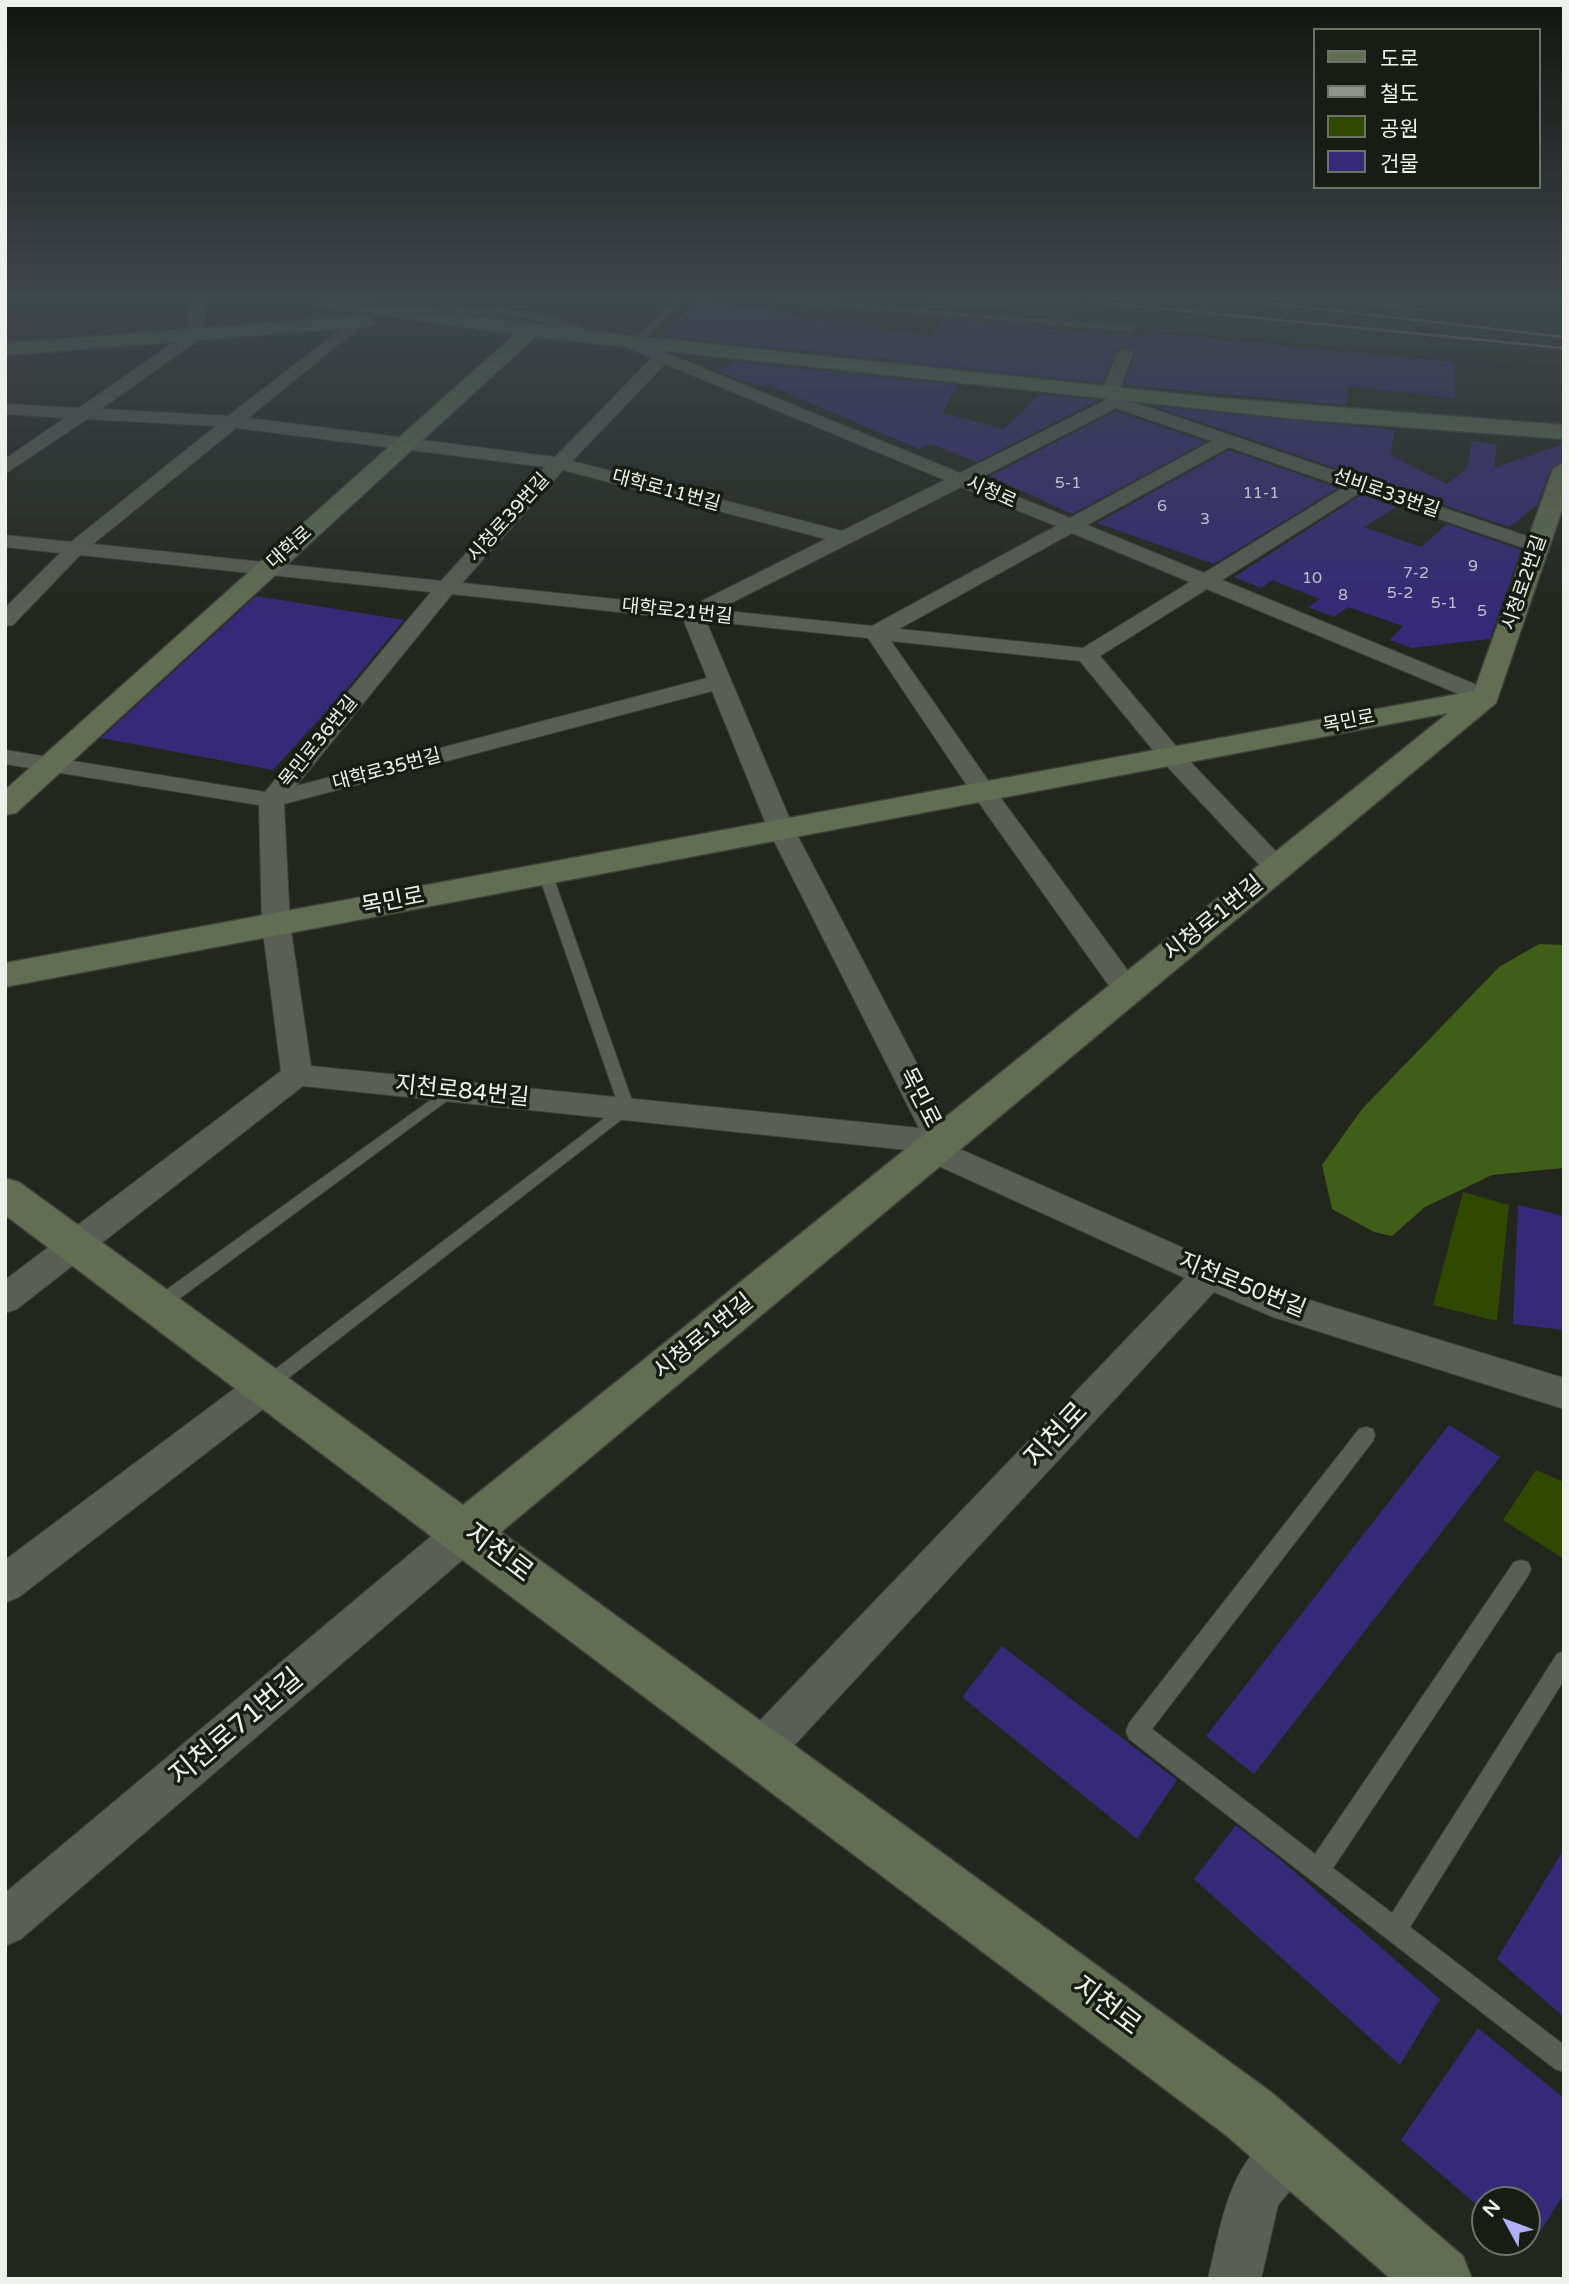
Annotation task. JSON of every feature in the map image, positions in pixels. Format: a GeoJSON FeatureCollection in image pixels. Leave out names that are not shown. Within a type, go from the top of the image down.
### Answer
{"type":"FeatureCollection","features":[{"type":"Feature","properties":{"kind":"main road","name":"대학로"},"geometry":{"type":"LineString","coordinates":[[5,806],[444,408]]}},
{"type":"Feature","properties":{"kind":"main road"},"geometry":{"type":"LineString","coordinates":[[1241,408],[1422,424],[1564,432]]}},
{"type":"Feature","properties":{"kind":"main road","name":"시청로2번길"},"geometry":{"type":"LineString","coordinates":[[1486,696],[1564,469]]}},
{"type":"Feature","properties":{"kind":"main road","name":"목민로"},"geometry":{"type":"LineString","coordinates":[[5,975],[1486,696]]}},
{"type":"Feature","properties":{"kind":"main road","name":"시청로1번길"},"geometry":{"type":"LineString","coordinates":[[467,1531],[1486,696]]}},
{"type":"Feature","properties":{"kind":"main road","name":"지천로"},"geometry":{"type":"LineString","coordinates":[[5,1192],[467,1531],[1249,2114],[1440,2279]]}},
{"type":"Feature","properties":{"kind":"street"},"geometry":{"type":"LineString","coordinates":[[5,468],[93,408]]}},
{"type":"Feature","properties":{"kind":"street"},"geometry":{"type":"LineString","coordinates":[[5,621],[76,548],[251,408]]}},
{"type":"Feature","properties":{"kind":"street","name":"시청로39번길"},"geometry":{"type":"LineString","coordinates":[[446,588],[613,408]]}},
{"type":"Feature","properties":{"kind":"street","name":"시청로"},"geometry":{"type":"LineString","coordinates":[[784,408],[1205,583],[1486,696]]}},
{"type":"Feature","properties":{"kind":"street"},"geometry":{"type":"LineString","coordinates":[[781,829],[692,614],[842,537],[965,481],[1094,408]]}},
{"type":"Feature","properties":{"kind":"street","name":"선비로33번길"},"geometry":{"type":"LineString","coordinates":[[1144,408],[1228,440],[1537,546]]}},
{"type":"Feature","properties":{"kind":"street","name":"대학로11번길"},"geometry":{"type":"LineString","coordinates":[[5,409],[233,422],[559,463],[842,537]]}},
{"type":"Feature","properties":{"kind":"street"},"geometry":{"type":"LineString","coordinates":[[1127,990],[983,791],[875,633],[1228,440]]}},
{"type":"Feature","properties":{"kind":"street"},"geometry":{"type":"LineString","coordinates":[[1277,868],[1171,756],[1087,655],[1360,485]]}},
{"type":"Feature","properties":{"kind":"street","name":"대학로21번길"},"geometry":{"type":"LineString","coordinates":[[5,541],[1087,655]]}},
{"type":"Feature","properties":{"kind":"street","name":"목민로36번길"},"geometry":{"type":"LineString","coordinates":[[276,924],[271,800],[446,588]]}},
{"type":"Feature","properties":{"kind":"street","name":"대학로35번길"},"geometry":{"type":"LineString","coordinates":[[49,766],[271,800],[720,682]]}},
{"type":"Feature","properties":{"kind":"street"},"geometry":{"type":"LineString","coordinates":[[5,757],[49,766]]}},
{"type":"Feature","properties":{"kind":"street","name":"목민로"},"geometry":{"type":"LineString","coordinates":[[781,829],[937,1146]]}},
{"type":"Feature","properties":{"kind":"street"},"geometry":{"type":"LineString","coordinates":[[5,1299],[297,1074],[276,924]]}},
{"type":"Feature","properties":{"kind":"street","name":"지천로84번길"},"geometry":{"type":"LineString","coordinates":[[297,1074],[627,1109]]}},
{"type":"Feature","properties":{"kind":"street"},"geometry":{"type":"LineString","coordinates":[[627,1109],[937,1146]]}},
{"type":"Feature","properties":{"kind":"street","name":"지천로50번길"},"geometry":{"type":"LineString","coordinates":[[937,1146],[1273,1303],[1564,1394]]}},
{"type":"Feature","properties":{"kind":"street","name":"지천로"},"geometry":{"type":"LineString","coordinates":[[761,1750],[1210,1274]]}},
{"type":"Feature","properties":{"kind":"street"},"geometry":{"type":"LineString","coordinates":[[5,1584],[267,1385]]}},
{"type":"Feature","properties":{"kind":"street","name":"지천로71번길"},"geometry":{"type":"LineString","coordinates":[[5,1923],[467,1531]]}},
{"type":"Feature","properties":{"kind":"street"},"geometry":{"type":"LineString","coordinates":[[1234,2279],[1255,2192],[1291,2150]]}},
{"type":"Feature","properties":{"kind":"lane"},"geometry":{"type":"LineString","coordinates":[[267,1385],[627,1109],[545,873]]}},
{"type":"Feature","properties":{"kind":"lane"},"geometry":{"type":"LineString","coordinates":[[158,1305],[450,1091]]}},
{"type":"Feature","properties":{"kind":"lane"},"geometry":{"type":"LineString","coordinates":[[1366,1435],[1138,1731],[1564,2060]]}},
{"type":"Feature","properties":{"kind":"lane"},"geometry":{"type":"LineString","coordinates":[[1318,1870],[1521,1569]]}},
{"type":"Feature","properties":{"kind":"lane"},"geometry":{"type":"LineString","coordinates":[[1395,1930],[1564,1661]]}},
{"type":"Feature","properties":{"kind":"green space"},"geometry":{"type":"Polygon","coordinates":[[[1539,944],[1564,945],[1564,1168],[1492,1175],[1425,1207],[1392,1236],[1374,1232],[1332,1209],[1322,1165],[1362,1109],[1499,967],[1539,944]]]}},
{"type":"Feature","properties":{"kind":"green space"},"geometry":{"type":"Polygon","coordinates":[[[1463,1192],[1509,1205],[1497,1321],[1433,1305],[1463,1192]]]}},
{"type":"Feature","properties":{"kind":"green space"},"geometry":{"type":"Polygon","coordinates":[[[1536,1470],[1564,1482],[1564,1559],[1503,1520],[1536,1470]]]}},
{"type":"Feature","properties":{"kind":"building"},"geometry":{"type":"Polygon","coordinates":[[[821,408],[945,408],[942,413],[1004,429],[1026,408],[1084,408],[977,462],[931,444],[919,449],[821,408]]]}},
{"type":"Feature","properties":{"kind":"building"},"geometry":{"type":"Polygon","coordinates":[[[1158,408],[1394,430],[1391,455],[1447,484],[1467,469],[1472,441],[1497,445],[1494,468],[1564,444],[1564,460],[1551,468],[1537,505],[1509,527],[1158,408]]]}},
{"type":"Feature","properties":{"kind":"building"},"geometry":{"type":"Polygon","coordinates":[[[1116,411],[1206,442],[1072,514],[990,476],[1116,411]]]}},
{"type":"Feature","properties":{"kind":"building"},"geometry":{"type":"Polygon","coordinates":[[[1229,450],[1338,488],[1214,564],[1097,523],[1229,450]]]}},
{"type":"Feature","properties":{"kind":"building"},"geometry":{"type":"Polygon","coordinates":[[[1361,495],[1396,507],[1364,527],[1421,547],[1447,524],[1521,550],[1490,639],[1412,648],[1390,640],[1403,626],[1348,607],[1334,617],[1308,607],[1320,599],[1272,580],[1261,588],[1234,577],[1361,495]]]}},
{"type":"Feature","properties":{"kind":"building"},"geometry":{"type":"Polygon","coordinates":[[[256,596],[404,620],[347,689],[273,770],[101,738],[256,596]]]}},
{"type":"Feature","properties":{"kind":"building"},"geometry":{"type":"Polygon","coordinates":[[[1518,1205],[1564,1216],[1564,1330],[1513,1324],[1518,1205]]]}},
{"type":"Feature","properties":{"kind":"building"},"geometry":{"type":"Polygon","coordinates":[[[1449,1425],[1500,1457],[1254,1774],[1206,1736],[1449,1425]]]}},
{"type":"Feature","properties":{"kind":"building"},"geometry":{"type":"Polygon","coordinates":[[[1002,1646],[1177,1780],[1137,1839],[962,1697],[1002,1646]]]}},
{"type":"Feature","properties":{"kind":"building"},"geometry":{"type":"Polygon","coordinates":[[[1236,1825],[1281,1860],[1440,1999],[1400,2065],[1194,1879],[1236,1825]]]}},
{"type":"Feature","properties":{"kind":"building"},"geometry":{"type":"Polygon","coordinates":[[[1564,1849],[1564,2017],[1497,1959],[1564,1849]]]}},
{"type":"Feature","properties":{"kind":"building"},"geometry":{"type":"Polygon","coordinates":[[[1478,2028],[1564,2098],[1564,2194],[1541,2230],[1541,2186],[1471,2186],[1471,2200],[1401,2140],[1478,2028]]]}}]}
